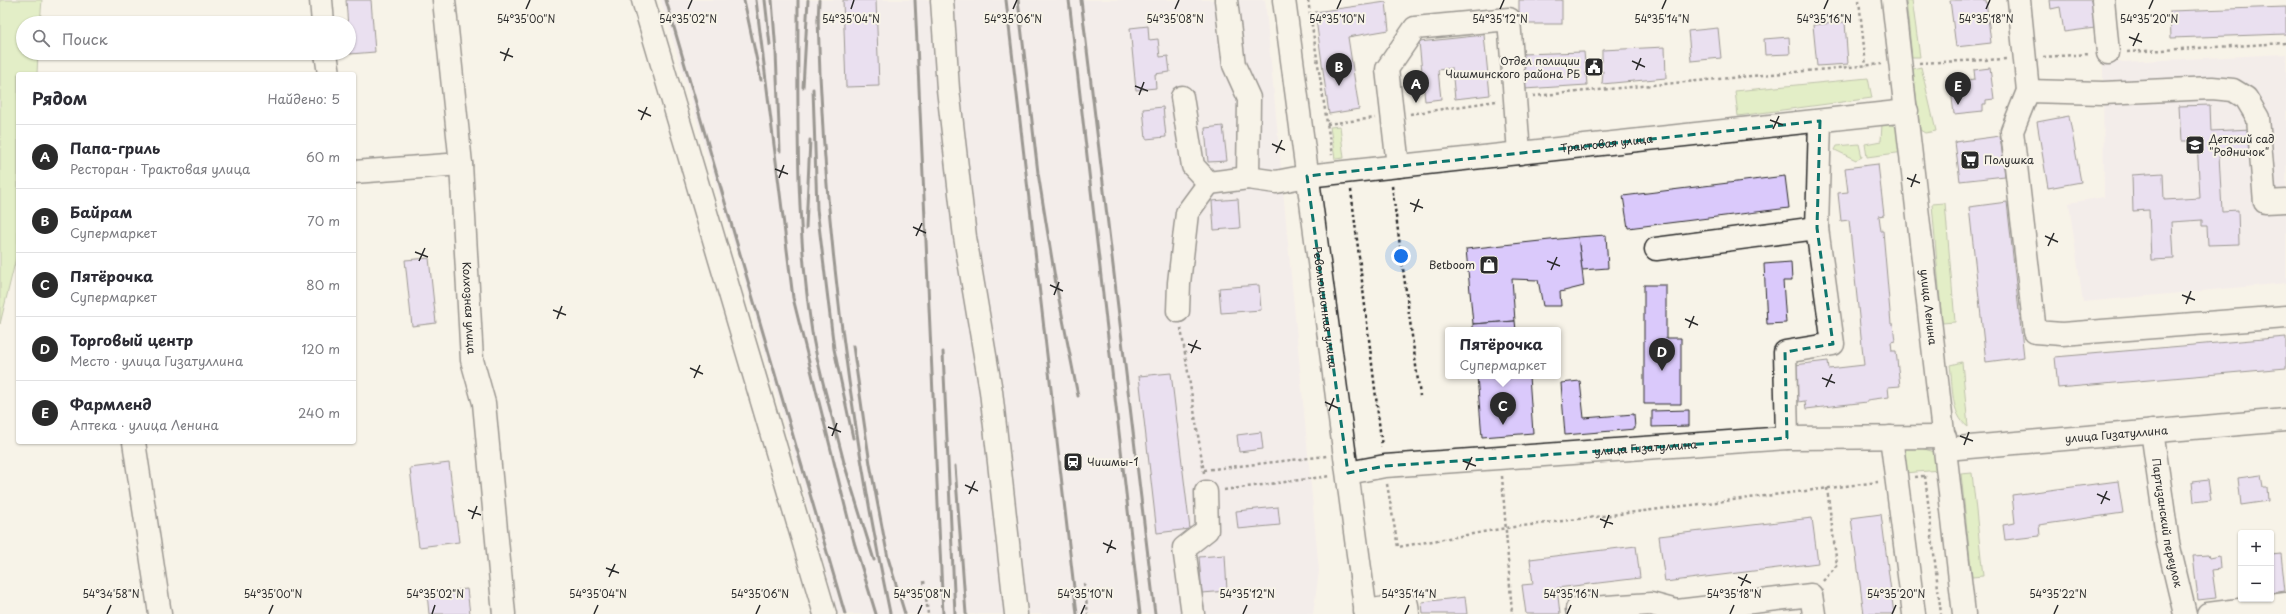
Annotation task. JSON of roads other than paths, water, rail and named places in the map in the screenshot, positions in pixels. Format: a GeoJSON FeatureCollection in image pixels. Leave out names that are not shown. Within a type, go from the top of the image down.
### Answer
{"type":"FeatureCollection","features":[{"type":"Feature","properties":{"kind":"street"},"geometry":{"type":"LineString","coordinates":[[321,0],[322,16]]}},
{"type":"Feature","properties":{"kind":"street","name":"Колхозная улица"},"geometry":{"type":"LineString","coordinates":[[444,0],[461,164],[472,360],[484,403],[504,614]]}},
{"type":"Feature","properties":{"kind":"street"},"geometry":{"type":"LineString","coordinates":[[643,0],[825,614]]}},
{"type":"Feature","properties":{"kind":"street"},"geometry":{"type":"LineString","coordinates":[[942,0],[948,89],[965,237],[990,391],[1016,614]]}},
{"type":"Feature","properties":{"kind":"street"},"geometry":{"type":"LineString","coordinates":[[1226,0],[1234,65],[1249,98],[1248,178]]}},
{"type":"Feature","properties":{"kind":"street","name":"Революционная улица"},"geometry":{"type":"LineString","coordinates":[[1284,0],[1366,613]]}},
{"type":"Feature","properties":{"kind":"street","name":"улица Ленина"},"geometry":{"type":"LineString","coordinates":[[1893,0],[1902,62],[1964,614]]}},
{"type":"Feature","properties":{"kind":"street"},"geometry":{"type":"LineString","coordinates":[[2018,0],[2028,91],[2012,131],[2036,332],[2062,334],[2286,317]]}},
{"type":"Feature","properties":{"kind":"street"},"geometry":{"type":"LineString","coordinates":[[2103,0],[2108,53]]}},
{"type":"Feature","properties":{"kind":"street"},"geometry":{"type":"LineString","coordinates":[[1394,167],[1392,116],[1387,69],[1415,28],[1509,19],[1520,153]]}},
{"type":"Feature","properties":{"kind":"street"},"geometry":{"type":"LineString","coordinates":[[327,60],[329,72]]}},
{"type":"Feature","properties":{"kind":"street"},"geometry":{"type":"LineString","coordinates":[[2028,91],[2103,93],[2212,88],[2233,90],[2246,98],[2258,118],[2265,202],[2286,200]]}},
{"type":"Feature","properties":{"kind":"street"},"geometry":{"type":"LineString","coordinates":[[1178,311],[1179,283],[1187,213],[1209,183],[1193,166],[1182,97]]}},
{"type":"Feature","properties":{"kind":"street","name":"Трактовая улица"},"geometry":{"type":"LineString","coordinates":[[1209,183],[1248,178],[1276,182],[1307,176],[1342,172],[1907,111]]}},
{"type":"Feature","properties":{"kind":"street"},"geometry":{"type":"LineString","coordinates":[[1787,438],[1785,352],[1833,344],[1817,228],[1820,121]]}},
{"type":"Feature","properties":{"kind":"street"},"geometry":{"type":"LineString","coordinates":[[356,172],[461,164]]}},
{"type":"Feature","properties":{"kind":"street"},"geometry":{"type":"LineString","coordinates":[[1656,249],[1817,228]]}},
{"type":"Feature","properties":{"kind":"street","name":"улица Гизатуллина"},"geometry":{"type":"LineString","coordinates":[[1347,463],[1381,454],[1501,457],[1787,438],[1891,437],[1946,443],[2152,431],[2286,420]]}},
{"type":"Feature","properties":{"kind":"street","name":"Партизанский переулок"},"geometry":{"type":"LineString","coordinates":[[2152,431],[2168,543],[2186,614]]}},
{"type":"Feature","properties":{"kind":"street"},"geometry":{"type":"LineString","coordinates":[[1891,437],[1914,614]]}},
{"type":"Feature","properties":{"kind":"street"},"geometry":{"type":"LineString","coordinates":[[134,444],[160,614]]}},
{"type":"Feature","properties":{"kind":"street"},"geometry":{"type":"LineString","coordinates":[[1193,614],[1184,548],[1207,530],[1206,492]]}},
{"type":"Feature","properties":{"kind":"street"},"geometry":{"type":"LineString","coordinates":[[1578,614],[1577,609],[1651,604],[1677,611],[1812,604]]}},
{"type":"Feature","properties":{"kind":"street"},"geometry":{"type":"LineString","coordinates":[[2208,614],[2286,604]]}},
{"type":"Feature","properties":{"kind":"street"},"geometry":{"type":"LineString","coordinates":[[1366,613],[1407,605],[1408,614]]}},
{"type":"Feature","properties":{"kind":"railway"},"geometry":{"type":"LineString","coordinates":[[666,0],[845,614]]}},
{"type":"Feature","properties":{"kind":"railway"},"geometry":{"type":"LineString","coordinates":[[744,0],[761,80]]}},
{"type":"Feature","properties":{"kind":"railway"},"geometry":{"type":"LineString","coordinates":[[756,0],[793,298],[854,542],[876,614]]}},
{"type":"Feature","properties":{"kind":"railway"},"geometry":{"type":"LineString","coordinates":[[765,0],[770,45]]}},
{"type":"Feature","properties":{"kind":"railway"},"geometry":{"type":"LineString","coordinates":[[772,0],[776,52],[780,151]]}},
{"type":"Feature","properties":{"kind":"railway"},"geometry":{"type":"LineString","coordinates":[[798,0],[798,125],[800,208],[807,291],[815,349],[845,467]]}},
{"type":"Feature","properties":{"kind":"railway"},"geometry":{"type":"LineString","coordinates":[[803,87],[808,0]]}},
{"type":"Feature","properties":{"kind":"railway"},"geometry":{"type":"LineString","coordinates":[[818,22],[819,0]]}},
{"type":"Feature","properties":{"kind":"railway"},"geometry":{"type":"LineString","coordinates":[[915,0],[943,614]]}},
{"type":"Feature","properties":{"kind":"railway"},"geometry":{"type":"LineString","coordinates":[[1006,0],[1077,614]]}},
{"type":"Feature","properties":{"kind":"railway"},"geometry":{"type":"LineString","coordinates":[[1018,0],[1038,173],[1056,284],[1078,396]]}},
{"type":"Feature","properties":{"kind":"railway"},"geometry":{"type":"LineString","coordinates":[[1069,0],[1140,614]]}},
{"type":"Feature","properties":{"kind":"railway"},"geometry":{"type":"LineString","coordinates":[[1081,0],[1155,614]]}},
{"type":"Feature","properties":{"kind":"railway"},"geometry":{"type":"LineString","coordinates":[[818,18],[826,168],[840,317],[862,466],[890,613]]}},
{"type":"Feature","properties":{"kind":"railway"},"geometry":{"type":"LineString","coordinates":[[813,89],[817,209],[834,349],[853,438]]}},
{"type":"Feature","properties":{"kind":"railway"},"geometry":{"type":"LineString","coordinates":[[806,228],[810,140]]}},
{"type":"Feature","properties":{"kind":"railway"},"geometry":{"type":"LineString","coordinates":[[853,346],[870,464],[888,558],[905,614]]}},
{"type":"Feature","properties":{"kind":"railway"},"geometry":{"type":"LineString","coordinates":[[943,352],[955,614]]}},
{"type":"Feature","properties":{"kind":"railway"},"geometry":{"type":"LineString","coordinates":[[844,463],[874,560]]}},
{"type":"Feature","properties":{"kind":"railway"},"geometry":{"type":"LineString","coordinates":[[955,466],[966,614]]}},
{"type":"Feature","properties":{"kind":"place","name":"Отдел полиции Чишминского района РБ"},"geometry":{"type":"Point","coordinates":[1594,67]}},
{"type":"Feature","properties":{"kind":"place","name":"Байрам"},"geometry":{"type":"Point","coordinates":[1339,86]}},
{"type":"Feature","properties":{"kind":"place","name":"Папа-гриль"},"geometry":{"type":"Point","coordinates":[1416,103]}},
{"type":"Feature","properties":{"kind":"place","name":"Фармленд"},"geometry":{"type":"Point","coordinates":[1958,105]}},
{"type":"Feature","properties":{"kind":"place","name":"Детский сад \"Родничок\""},"geometry":{"type":"Point","coordinates":[2195,145]}},
{"type":"Feature","properties":{"kind":"place","name":"Полушка"},"geometry":{"type":"Point","coordinates":[1970,160]}},
{"type":"Feature","properties":{"kind":"place","name":"Betboom"},"geometry":{"type":"Point","coordinates":[1489,265]}},
{"type":"Feature","properties":{"kind":"place","name":"Торговый центр"},"geometry":{"type":"Point","coordinates":[1662,371]}},
{"type":"Feature","properties":{"kind":"place","name":"Пятёрочка"},"geometry":{"type":"Point","coordinates":[1503,425]}},
{"type":"Feature","properties":{"kind":"place","name":"Чишмы-1"},"geometry":{"type":"Point","coordinates":[1073,462]}}]}
